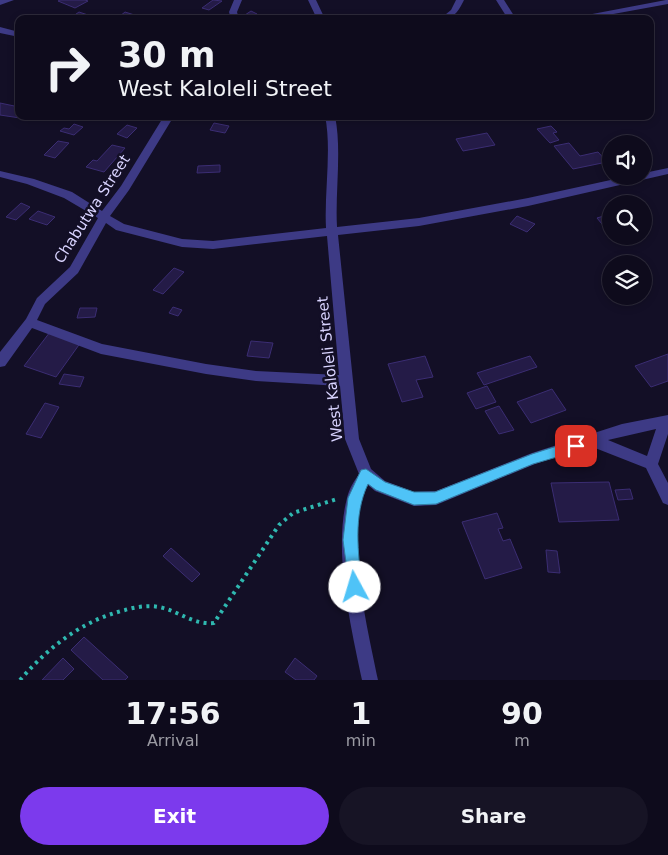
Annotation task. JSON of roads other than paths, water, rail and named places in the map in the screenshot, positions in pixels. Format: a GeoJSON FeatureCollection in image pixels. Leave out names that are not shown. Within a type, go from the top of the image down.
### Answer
{"type":"FeatureCollection","features":[{"type":"Feature","properties":{"kind":"street"},"geometry":{"type":"LineString","coordinates":[[0,4],[10,0]]}},
{"type":"Feature","properties":{"kind":"street"},"geometry":{"type":"LineString","coordinates":[[234,15],[233,12],[238,0]]}},
{"type":"Feature","properties":{"kind":"street"},"geometry":{"type":"LineString","coordinates":[[312,0],[319,15]]}},
{"type":"Feature","properties":{"kind":"street"},"geometry":{"type":"LineString","coordinates":[[450,15],[455,11],[460,0]]}},
{"type":"Feature","properties":{"kind":"street"},"geometry":{"type":"LineString","coordinates":[[500,0],[509,15]]}},
{"type":"Feature","properties":{"kind":"street"},"geometry":{"type":"LineString","coordinates":[[594,15],[665,3]]}},
{"type":"Feature","properties":{"kind":"street"},"geometry":{"type":"LineString","coordinates":[[0,30],[15,34]]}},
{"type":"Feature","properties":{"kind":"street","name":"Chabutwa Street"},"geometry":{"type":"LineString","coordinates":[[0,362],[30,322],[41,301],[74,270],[104,217],[125,188],[167,120]]}},
{"type":"Feature","properties":{"kind":"street","name":"West Kaloleli Street"},"geometry":{"type":"LineString","coordinates":[[331,120],[333,130],[330,201],[346,381],[352,439],[366,474]]}},
{"type":"Feature","properties":{"kind":"street"},"geometry":{"type":"LineString","coordinates":[[0,174],[30,181],[68,194],[120,228],[190,244],[213,245],[419,222],[528,202],[668,171]]}},
{"type":"Feature","properties":{"kind":"street"},"geometry":{"type":"LineString","coordinates":[[30,322],[101,349],[206,369],[264,377],[346,381]]}},
{"type":"Feature","properties":{"kind":"street"},"geometry":{"type":"LineString","coordinates":[[370,680],[361,634],[351,547],[355,498],[366,474],[380,486],[414,498],[436,498],[532,459],[622,430],[667,421]]}},
{"type":"Feature","properties":{"kind":"street"},"geometry":{"type":"LineString","coordinates":[[651,464],[667,421]]}},
{"type":"Feature","properties":{"kind":"street"},"geometry":{"type":"LineString","coordinates":[[591,441],[651,464],[668,498]]}}]}
